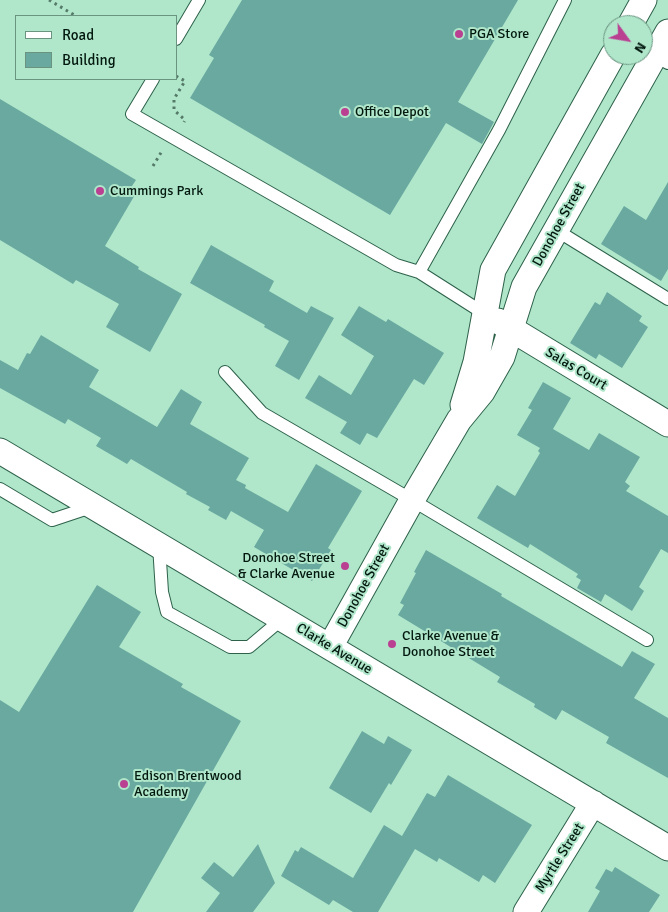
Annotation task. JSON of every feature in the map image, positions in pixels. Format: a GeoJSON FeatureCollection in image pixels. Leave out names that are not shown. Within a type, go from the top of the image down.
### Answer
{"type":"FeatureCollection","features":[{"type":"Feature","properties":{"kind":"street"},"geometry":{"type":"LineString","coordinates":[[636,15],[644,0]]}},
{"type":"Feature","properties":{"kind":"street","name":"Donohoe Street"},"geometry":{"type":"LineString","coordinates":[[330,647],[459,420],[482,392],[502,357],[524,288],[556,230],[661,60],[668,32]]}},
{"type":"Feature","properties":{"kind":"street","name":"Donohoe Street"},"geometry":{"type":"LineString","coordinates":[[459,420],[476,362],[492,270],[607,65]]}},
{"type":"Feature","properties":{"kind":"street","name":"Salas Court"},"geometry":{"type":"LineString","coordinates":[[485,314],[668,424]]}},
{"type":"Feature","properties":{"kind":"street","name":"Clarke Avenue"},"geometry":{"type":"LineString","coordinates":[[0,451],[668,848]]}},
{"type":"Feature","properties":{"kind":"street","name":"Myrtle Street"},"geometry":{"type":"LineString","coordinates":[[526,912],[593,803]]}},
{"type":"Feature","properties":{"kind":"lane"},"geometry":{"type":"LineString","coordinates":[[178,36],[199,0]]}},
{"type":"Feature","properties":{"kind":"lane"},"geometry":{"type":"LineString","coordinates":[[419,272],[499,130],[566,0]]}},
{"type":"Feature","properties":{"kind":"lane"},"geometry":{"type":"LineString","coordinates":[[152,80],[132,114],[396,265],[419,272],[485,314]]}},
{"type":"Feature","properties":{"kind":"lane"},"geometry":{"type":"LineString","coordinates":[[556,230],[668,299]]}},
{"type":"Feature","properties":{"kind":"lane"},"geometry":{"type":"LineString","coordinates":[[225,372],[262,413],[647,640]]}},
{"type":"Feature","properties":{"kind":"lane"},"geometry":{"type":"LineString","coordinates":[[0,489],[52,520],[94,506]]}},
{"type":"Feature","properties":{"kind":"lane"},"geometry":{"type":"LineString","coordinates":[[159,545],[162,592],[167,612],[230,647],[248,647],[282,619]]}},
{"type":"Feature","properties":{"kind":"path"},"geometry":{"type":"LineString","coordinates":[[49,0],[74,15]]}},
{"type":"Feature","properties":{"kind":"building","name":"Office Depot"},"geometry":{"type":"Polygon","coordinates":[[[242,0],[518,0],[458,102],[494,122],[482,144],[446,123],[390,215],[190,98],[214,58],[209,55],[242,0]]]}},
{"type":"Feature","properties":{"kind":"building","name":"Cummings Park"},"geometry":{"type":"Polygon","coordinates":[[[0,99],[136,180],[130,189],[136,193],[105,246],[139,267],[138,269],[182,294],[150,352],[106,327],[119,304],[76,280],[73,284],[0,240],[0,99]]]}},
{"type":"Feature","properties":{"kind":"building"},"geometry":{"type":"Polygon","coordinates":[[[668,182],[668,269],[661,281],[601,244],[624,206],[646,220],[668,182]]]}},
{"type":"Feature","properties":{"kind":"building"},"geometry":{"type":"Polygon","coordinates":[[[211,245],[274,281],[269,291],[307,313],[311,306],[334,318],[299,380],[275,366],[289,341],[264,327],[265,325],[190,283],[211,245]]]}},
{"type":"Feature","properties":{"kind":"building"},"geometry":{"type":"Polygon","coordinates":[[[607,292],[642,316],[639,321],[648,327],[622,368],[599,354],[596,359],[570,343],[595,302],[600,305],[607,292]]]}},
{"type":"Feature","properties":{"kind":"building"},"geometry":{"type":"Polygon","coordinates":[[[359,306],[386,322],[388,319],[444,353],[424,385],[414,379],[377,438],[367,433],[360,445],[340,433],[347,422],[305,398],[319,375],[351,395],[374,356],[341,335],[359,306]]]}},
{"type":"Feature","properties":{"kind":"building"},"geometry":{"type":"Polygon","coordinates":[[[41,335],[99,370],[89,387],[157,427],[181,389],[202,402],[190,424],[249,458],[236,480],[246,485],[245,488],[288,512],[316,464],[362,491],[328,548],[331,550],[312,581],[254,547],[264,530],[231,511],[226,520],[208,510],[210,507],[186,494],[187,492],[131,459],[127,464],[96,446],[101,438],[68,419],[65,424],[0,388],[0,360],[18,370],[27,353],[30,354],[41,335]]]}},
{"type":"Feature","properties":{"kind":"building"},"geometry":{"type":"Polygon","coordinates":[[[543,382],[571,398],[553,429],[589,450],[599,433],[640,457],[625,482],[630,486],[626,491],[668,516],[668,553],[661,549],[639,587],[644,591],[632,611],[605,594],[601,602],[577,588],[581,580],[576,577],[578,574],[530,544],[528,548],[477,518],[497,485],[515,496],[540,453],[538,451],[540,448],[517,435],[532,410],[528,408],[543,382]]]}},
{"type":"Feature","properties":{"kind":"building"},"geometry":{"type":"Polygon","coordinates":[[[426,550],[622,667],[632,651],[655,664],[634,698],[668,718],[668,778],[606,743],[609,737],[562,710],[556,720],[534,707],[535,704],[497,682],[500,677],[398,615],[404,605],[400,603],[426,550]]]}},
{"type":"Feature","properties":{"kind":"building"},"geometry":{"type":"Polygon","coordinates":[[[97,585],[141,612],[119,647],[183,684],[181,687],[241,721],[133,912],[0,912],[0,700],[19,712],[97,585]]]}},
{"type":"Feature","properties":{"kind":"building"},"geometry":{"type":"Polygon","coordinates":[[[362,731],[384,744],[388,736],[412,750],[371,813],[329,788],[362,731]]]}},
{"type":"Feature","properties":{"kind":"building"},"geometry":{"type":"Polygon","coordinates":[[[448,775],[532,825],[495,883],[483,875],[479,882],[439,858],[437,862],[415,849],[378,912],[353,912],[333,900],[329,905],[281,876],[295,850],[298,852],[301,847],[353,878],[384,825],[402,836],[427,793],[435,797],[448,775]]]}},
{"type":"Feature","properties":{"kind":"building"},"geometry":{"type":"Polygon","coordinates":[[[258,844],[275,883],[253,912],[206,912],[220,893],[201,878],[214,862],[233,877],[258,844]]]}},
{"type":"Feature","properties":{"kind":"building"},"geometry":{"type":"Polygon","coordinates":[[[615,867],[660,895],[649,912],[588,912],[600,891],[595,888],[606,869],[612,872],[615,867]]]}},
{"type":"Feature","properties":{"kind":"place","name":"PGA Store"},"geometry":{"type":"Point","coordinates":[459,34]}},
{"type":"Feature","properties":{"kind":"place","name":"Office Depot"},"geometry":{"type":"Point","coordinates":[345,112]}},
{"type":"Feature","properties":{"kind":"place","name":"Cummings Park"},"geometry":{"type":"Point","coordinates":[100,191]}},
{"type":"Feature","properties":{"kind":"place","name":"Donohoe Street & Clarke Avenue"},"geometry":{"type":"Point","coordinates":[345,566]}},
{"type":"Feature","properties":{"kind":"place","name":"Clarke Avenue & Donohoe Street"},"geometry":{"type":"Point","coordinates":[392,644]}},
{"type":"Feature","properties":{"kind":"place","name":"Edison Brentwood Academy"},"geometry":{"type":"Point","coordinates":[124,784]}}]}
